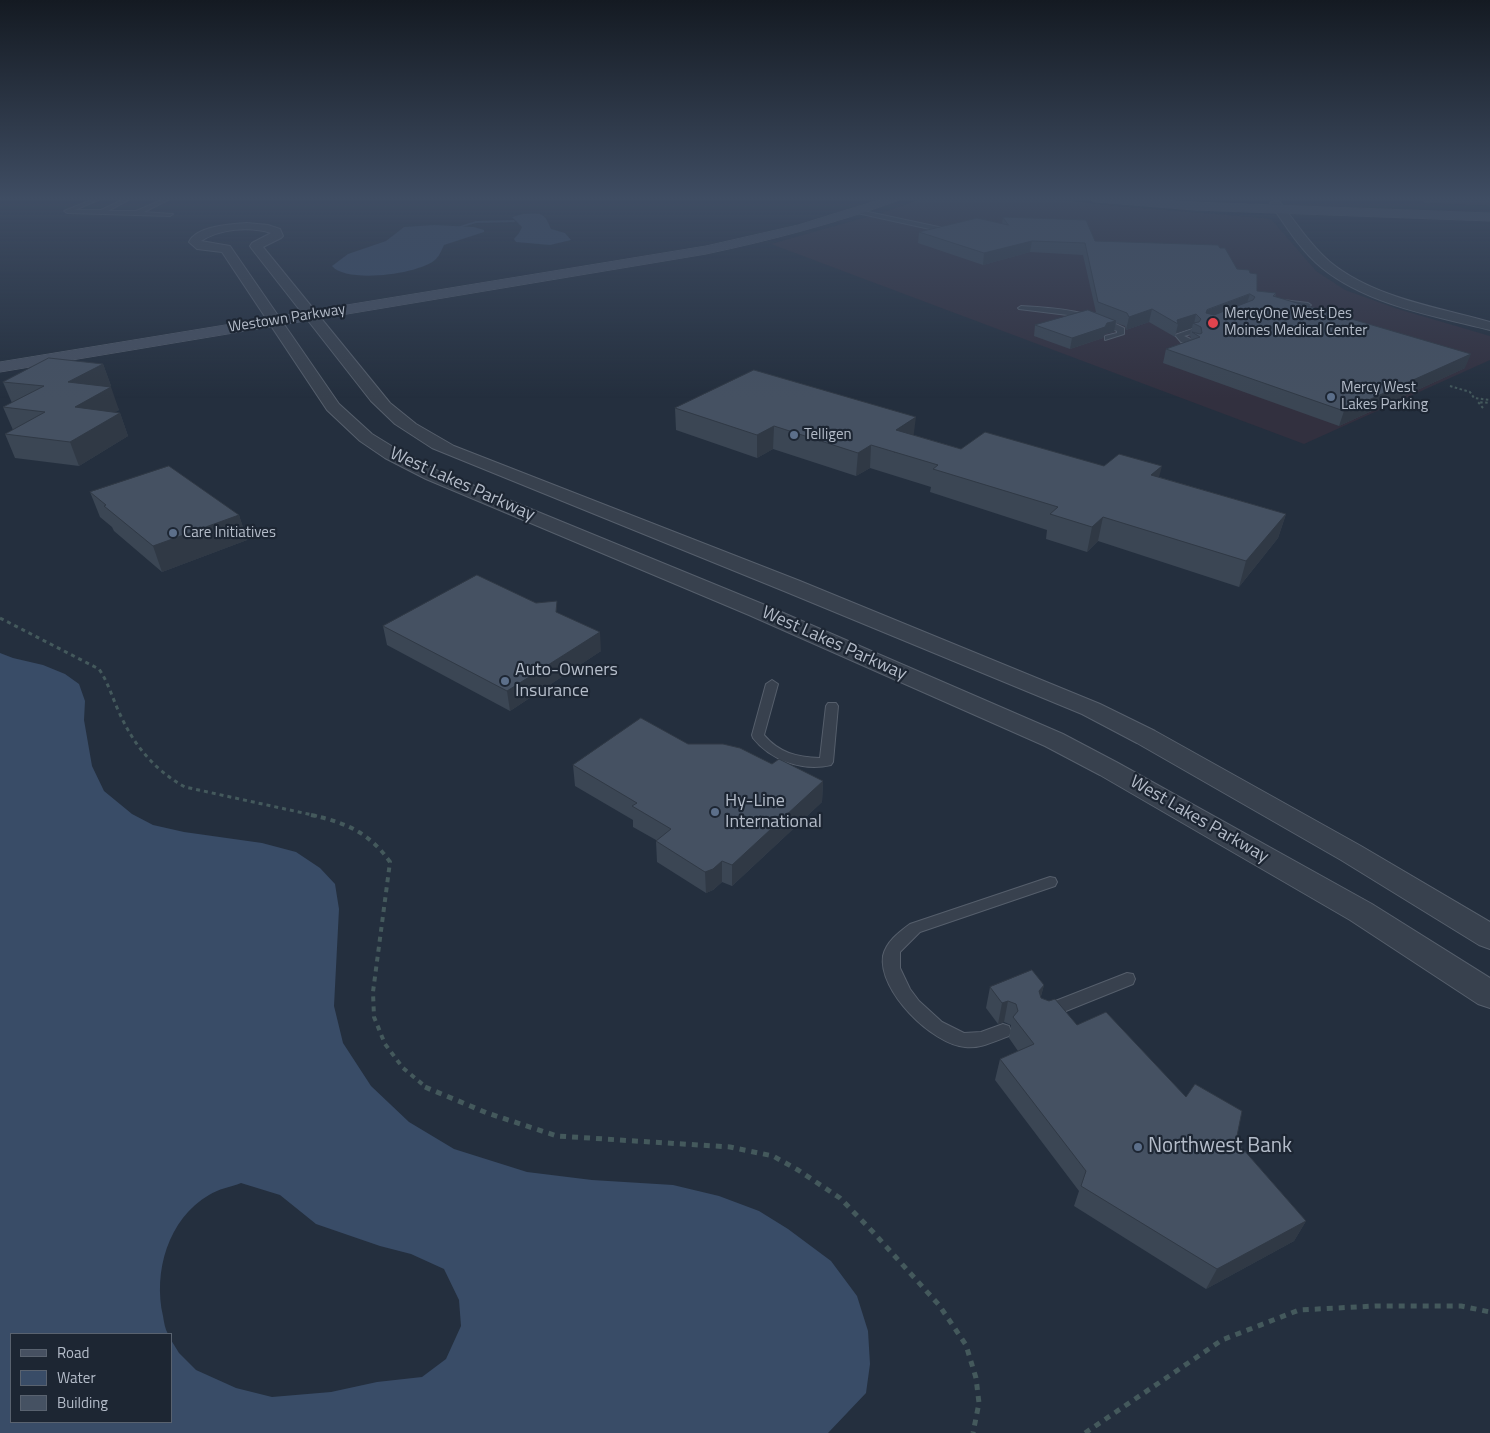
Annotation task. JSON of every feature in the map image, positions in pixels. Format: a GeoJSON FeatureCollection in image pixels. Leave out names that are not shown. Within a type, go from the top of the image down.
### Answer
{"type":"FeatureCollection","features":[{"type":"Feature","properties":{"kind":"street","name":"West Lakes Parkway"},"geometry":{"type":"LineString","coordinates":[[237,265],[345,423],[396,457],[432,475],[757,610],[1054,740],[1109,769],[1361,912],[1490,995]]}},
{"type":"Feature","properties":{"kind":"street","name":"West Lakes Parkway"},"geometry":{"type":"LineString","coordinates":[[271,265],[390,413],[418,434],[440,446],[783,582],[1091,709],[1146,737],[1351,852],[1490,936]]}},
{"type":"Feature","properties":{"kind":"street","name":"Westown Parkway"},"geometry":{"type":"LineString","coordinates":[[0,354],[613,265]]}},
{"type":"Feature","properties":{"kind":"street"},"geometry":{"type":"LineString","coordinates":[[1328,265],[1340,275],[1390,297],[1490,326]]}},
{"type":"Feature","properties":{"kind":"street","name":"Westown Parkway"},"geometry":{"type":"LineString","coordinates":[[0,367],[153,340],[271,316]]}},
{"type":"Feature","properties":{"kind":"lane"},"geometry":{"type":"LineString","coordinates":[[1274,301],[1308,305]]}},
{"type":"Feature","properties":{"kind":"lane"},"geometry":{"type":"LineString","coordinates":[[1021,308],[1076,312],[1121,330],[1120,334],[1108,338]]}},
{"type":"Feature","properties":{"kind":"lane"},"geometry":{"type":"LineString","coordinates":[[1192,330],[1179,335],[1184,340],[1194,344]]}},
{"type":"Feature","properties":{"kind":"lane"},"geometry":{"type":"LineString","coordinates":[[772,684],[758,735],[766,747],[782,757],[803,761],[826,762],[832,706]]}},
{"type":"Feature","properties":{"kind":"lane"},"geometry":{"type":"LineString","coordinates":[[1003,1031],[978,1040],[960,1040],[942,1033],[931,1024],[900,988],[892,970],[891,956],[903,937],[915,928],[1050,882]]}},
{"type":"Feature","properties":{"kind":"lane"},"geometry":{"type":"LineString","coordinates":[[1044,1013],[1127,979]]}},
{"type":"Feature","properties":{"kind":"path"},"geometry":{"type":"LineString","coordinates":[[1450,386],[1470,392],[1482,408]]}},
{"type":"Feature","properties":{"kind":"path"},"geometry":{"type":"LineString","coordinates":[[1474,398],[1490,401]]}},
{"type":"Feature","properties":{"kind":"path"},"geometry":{"type":"LineString","coordinates":[[1478,402],[1490,401]]}},
{"type":"Feature","properties":{"kind":"path"},"geometry":{"type":"LineString","coordinates":[[0,618],[31,636],[99,669],[107,679],[127,729],[145,757],[170,780],[185,787],[325,818],[366,835],[381,849],[390,862],[373,992],[374,1017],[385,1044],[403,1068],[425,1087],[487,1113],[557,1136],[730,1146],[773,1156],[840,1198],[940,1305],[966,1345],[976,1378],[979,1402],[973,1433]]}},
{"type":"Feature","properties":{"kind":"path"},"geometry":{"type":"LineString","coordinates":[[1085,1433],[1222,1340],[1299,1310],[1375,1306],[1451,1306],[1490,1312]]}},
{"type":"Feature","properties":{"kind":"shaded area","name":"MercyOne West Des Moines Medical Center"},"geometry":{"type":"Polygon","coordinates":[[[827,265],[1311,265],[1316,271],[1345,290],[1398,309],[1490,336],[1490,360],[1304,444],[827,265]]]}},
{"type":"Feature","properties":{"kind":"water"},"geometry":{"type":"Polygon","coordinates":[[[426,265],[400,273],[368,276],[352,275],[332,266],[426,265]]]}},
{"type":"Feature","properties":{"kind":"water"},"geometry":{"type":"Polygon","coordinates":[[[0,653],[43,665],[65,674],[79,684],[85,701],[84,720],[92,766],[104,791],[132,814],[153,825],[184,832],[262,843],[296,852],[320,868],[335,884],[339,909],[334,1006],[343,1043],[371,1086],[409,1122],[454,1149],[527,1172],[592,1180],[673,1185],[719,1196],[759,1211],[788,1229],[831,1261],[857,1296],[868,1331],[870,1364],[866,1393],[828,1433],[0,1433],[0,653]],[[241,1183],[209,1195],[195,1205],[183,1218],[167,1248],[162,1265],[160,1299],[168,1333],[10,1333],[10,1423],[172,1423],[172,1342],[179,1353],[196,1370],[236,1388],[272,1397],[331,1392],[377,1382],[422,1377],[446,1359],[461,1326],[459,1300],[444,1269],[411,1254],[380,1246],[316,1224],[280,1195],[241,1183]]]}},
{"type":"Feature","properties":{"kind":"building"},"geometry":{"type":"Polygon","coordinates":[[[1090,265],[1235,265],[1237,269],[1249,270],[1250,273],[1257,274],[1257,291],[1276,293],[1273,296],[1471,354],[1344,411],[1166,349],[1200,337],[1192,332],[1202,333],[1201,327],[1193,323],[1199,322],[1201,319],[1196,314],[1177,320],[1178,324],[1152,309],[1129,317],[1127,313],[1098,302],[1090,265]],[[1250,294],[1207,310],[1206,313],[1214,315],[1253,300],[1255,297],[1250,294]]]}},
{"type":"Feature","properties":{"kind":"building"},"geometry":{"type":"Polygon","coordinates":[[[1088,310],[1116,321],[1107,323],[1105,327],[1072,338],[1035,325],[1088,310]]]}},
{"type":"Feature","properties":{"kind":"building"},"geometry":{"type":"Polygon","coordinates":[[[49,358],[103,364],[68,382],[111,387],[75,407],[120,413],[70,442],[5,434],[45,412],[3,407],[44,386],[3,382],[49,358]]]}},
{"type":"Feature","properties":{"kind":"building"},"geometry":{"type":"Polygon","coordinates":[[[754,370],[916,417],[896,430],[961,449],[985,432],[1104,466],[1119,454],[1162,466],[1151,475],[1286,514],[1246,561],[1103,517],[1092,527],[1050,514],[1058,507],[933,469],[938,465],[871,445],[858,453],[774,426],[757,435],[675,408],[754,370]]]}},
{"type":"Feature","properties":{"kind":"building"},"geometry":{"type":"Polygon","coordinates":[[[169,466],[239,515],[153,546],[104,506],[106,505],[90,492],[169,466]]]}},
{"type":"Feature","properties":{"kind":"building","name":"Auto-Owners Insurance"},"geometry":{"type":"Polygon","coordinates":[[[477,575],[536,603],[557,601],[556,612],[600,632],[507,691],[383,626],[477,575]]]}},
{"type":"Feature","properties":{"kind":"building","name":"Hy-Line International"},"geometry":{"type":"Polygon","coordinates":[[[641,718],[688,744],[723,744],[740,748],[772,764],[779,759],[823,781],[732,865],[722,861],[713,869],[705,872],[656,841],[671,829],[632,806],[637,803],[573,765],[641,718]]]}},
{"type":"Feature","properties":{"kind":"building","name":"Northwest Bank"},"geometry":{"type":"Polygon","coordinates":[[[1032,970],[1044,985],[1039,991],[1041,998],[1049,1001],[1055,999],[1077,1025],[1106,1012],[1186,1097],[1195,1084],[1242,1111],[1236,1141],[1306,1221],[1217,1269],[1081,1186],[1086,1171],[1000,1059],[1034,1044],[1013,1017],[1018,1011],[1016,1004],[1008,1001],[1002,1003],[990,987],[1032,970]]]}},
{"type":"Feature","properties":{"kind":"place","name":"MercyOne West Des Moines Medical Center"},"geometry":{"type":"Point","coordinates":[1213,323]}},
{"type":"Feature","properties":{"kind":"place","name":"Mercy West Lakes Parking"},"geometry":{"type":"Point","coordinates":[1331,397]}},
{"type":"Feature","properties":{"kind":"place","name":"Telligen"},"geometry":{"type":"Point","coordinates":[794,435]}},
{"type":"Feature","properties":{"kind":"place","name":"Care Initiatives"},"geometry":{"type":"Point","coordinates":[173,533]}},
{"type":"Feature","properties":{"kind":"place","name":"Auto-Owners Insurance"},"geometry":{"type":"Point","coordinates":[505,681]}},
{"type":"Feature","properties":{"kind":"place","name":"Hy-Line International"},"geometry":{"type":"Point","coordinates":[715,812]}},
{"type":"Feature","properties":{"kind":"place","name":"Northwest Bank"},"geometry":{"type":"Point","coordinates":[1138,1147]}}]}
